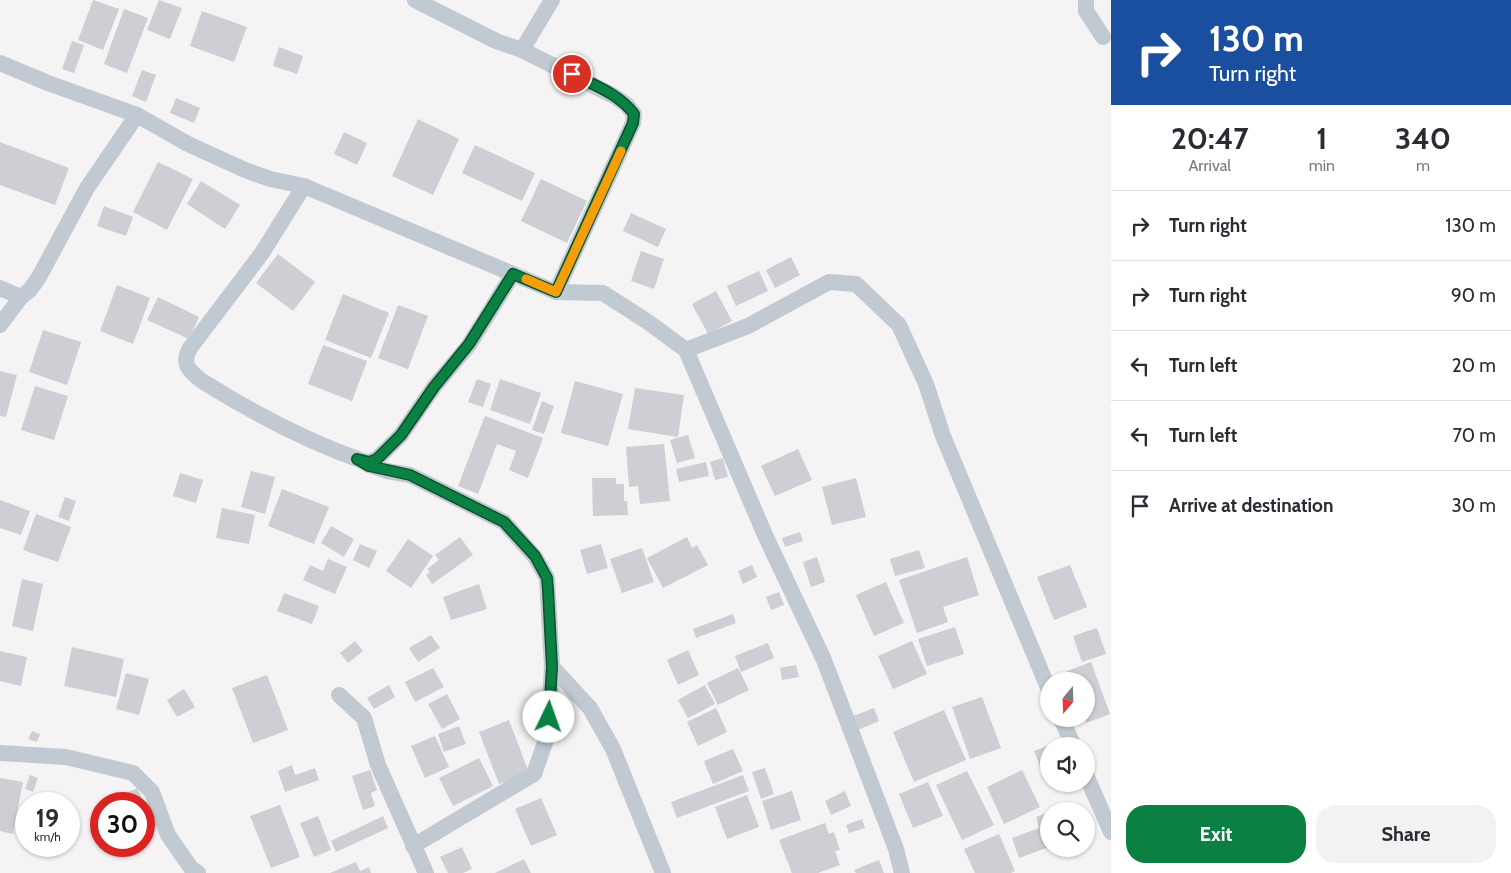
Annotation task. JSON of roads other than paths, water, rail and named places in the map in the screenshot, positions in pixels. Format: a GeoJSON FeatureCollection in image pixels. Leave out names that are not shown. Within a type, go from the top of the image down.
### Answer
{"type":"FeatureCollection","features":[{"type":"Feature","properties":{"kind":"street"},"geometry":{"type":"LineString","coordinates":[[415,0],[496,41],[522,50],[614,96],[627,105],[634,114],[633,123],[556,292]]}},
{"type":"Feature","properties":{"kind":"street"},"geometry":{"type":"LineString","coordinates":[[522,50],[552,0]]}},
{"type":"Feature","properties":{"kind":"street"},"geometry":{"type":"LineString","coordinates":[[1086,0],[1086,11],[1103,37]]}},
{"type":"Feature","properties":{"kind":"street"},"geometry":{"type":"LineString","coordinates":[[0,63],[48,83],[137,115],[188,144],[245,170],[270,179],[304,186],[556,292],[603,293],[648,322],[686,350],[765,535],[824,660],[892,841],[902,873]]}},
{"type":"Feature","properties":{"kind":"street"},"geometry":{"type":"LineString","coordinates":[[0,325],[39,277],[86,188],[137,115]]}},
{"type":"Feature","properties":{"kind":"street"},"geometry":{"type":"LineString","coordinates":[[304,186],[262,253],[196,340],[187,354],[187,365],[194,374],[231,399],[308,439],[357,459],[369,466],[410,475],[504,522],[535,556],[547,578],[552,667],[548,734],[534,774],[413,846]]}},
{"type":"Feature","properties":{"kind":"street"},"geometry":{"type":"LineString","coordinates":[[357,459],[369,462],[377,459],[401,435],[434,387],[469,344],[513,274]]}},
{"type":"Feature","properties":{"kind":"street"},"geometry":{"type":"LineString","coordinates":[[686,350],[748,326],[830,282],[856,284],[899,325],[926,384],[943,436],[1041,672]]}},
{"type":"Feature","properties":{"kind":"street"},"geometry":{"type":"LineString","coordinates":[[0,288],[21,297]]}},
{"type":"Feature","properties":{"kind":"street"},"geometry":{"type":"LineString","coordinates":[[552,667],[590,708],[613,749],[664,873]]}},
{"type":"Feature","properties":{"kind":"street"},"geometry":{"type":"LineString","coordinates":[[339,695],[364,718],[378,765],[426,873]]}},
{"type":"Feature","properties":{"kind":"street"},"geometry":{"type":"LineString","coordinates":[[0,753],[66,757],[133,773],[152,792],[168,835],[191,868],[198,873]]}},
{"type":"Feature","properties":{"kind":"street"},"geometry":{"type":"LineString","coordinates":[[1093,792],[1111,832]]}}]}
